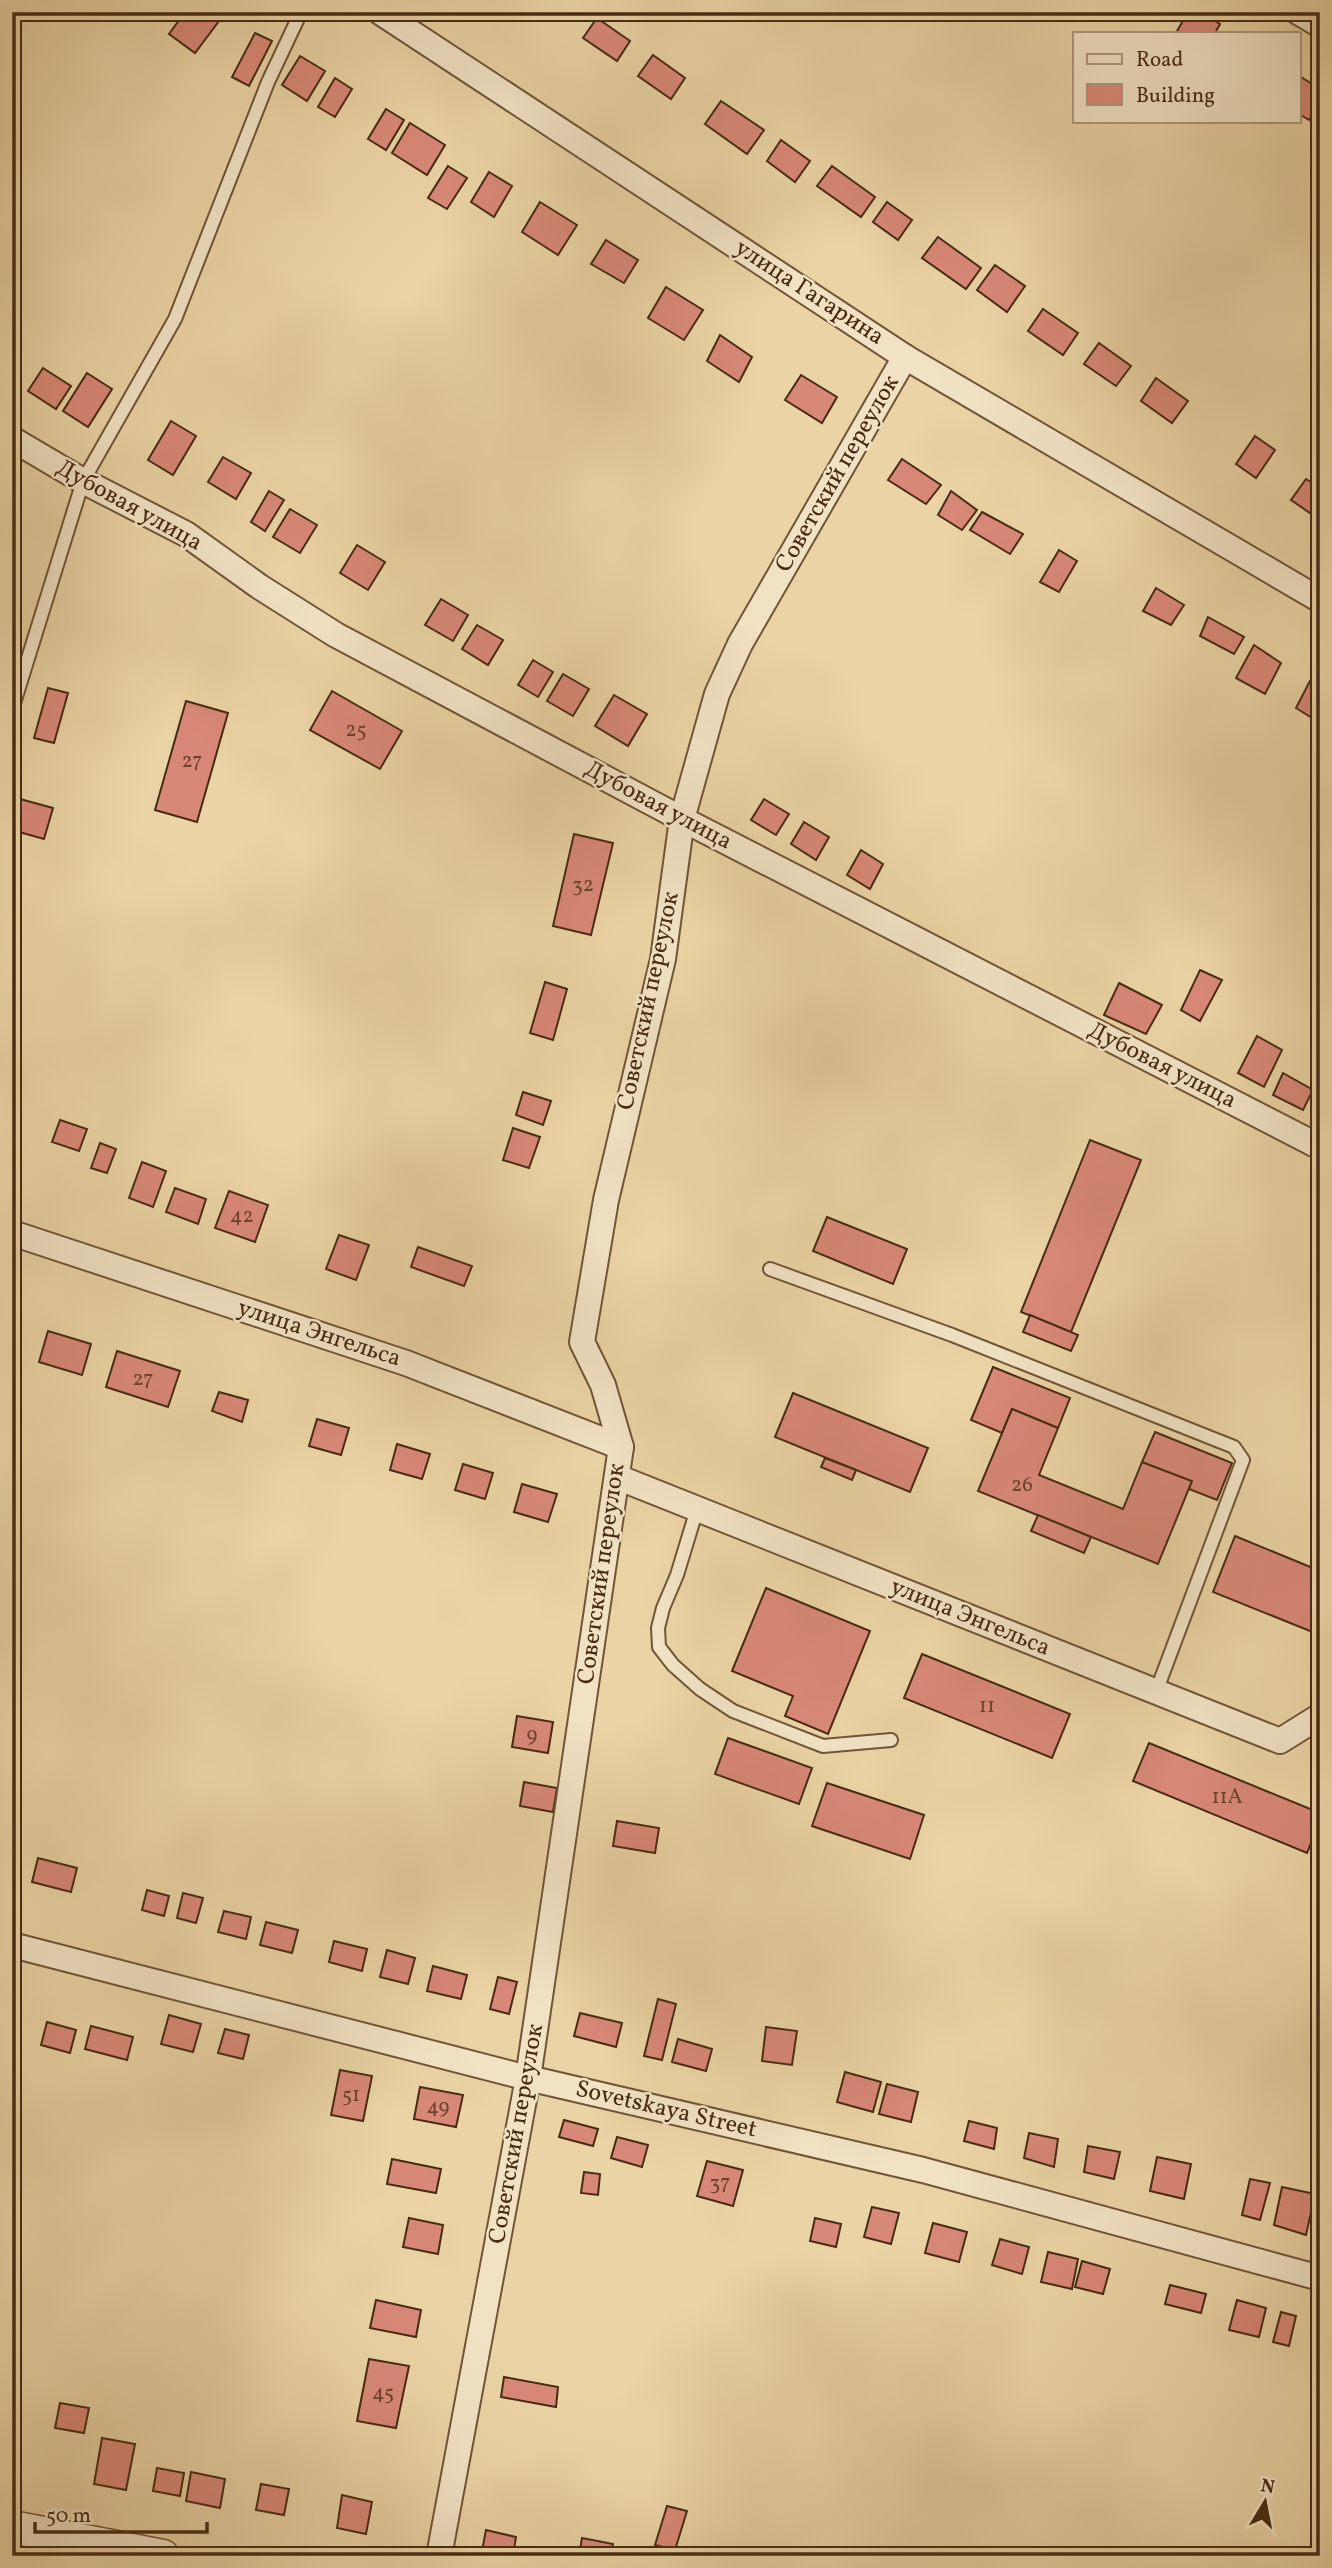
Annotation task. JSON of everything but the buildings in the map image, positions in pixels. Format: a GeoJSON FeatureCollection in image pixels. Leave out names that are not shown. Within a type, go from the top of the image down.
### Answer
{"type":"FeatureCollection","features":[{"type":"Feature","properties":{"kind":"street","name":"улица Гагарина"},"geometry":{"type":"LineString","coordinates":[[380,12],[905,357],[1320,600]]}},
{"type":"Feature","properties":{"kind":"street"},"geometry":{"type":"LineString","coordinates":[[1298,12],[1320,26]]}},
{"type":"Feature","properties":{"kind":"street","name":"Советский переулок"},"geometry":{"type":"LineString","coordinates":[[439,2556],[528,2078],[617,1477],[621,1447],[603,1385],[582,1342],[606,1200],[663,959],[682,820],[717,694],[734,657],[905,357]]}},
{"type":"Feature","properties":{"kind":"street","name":"Дубовая улица"},"geometry":{"type":"LineString","coordinates":[[12,439],[83,481],[186,534],[260,587],[336,635],[682,820],[1320,1147]]}},
{"type":"Feature","properties":{"kind":"street","name":"улица Энгельса"},"geometry":{"type":"LineString","coordinates":[[12,1233],[406,1363],[621,1447]]}},
{"type":"Feature","properties":{"kind":"street","name":"улица Энгельса"},"geometry":{"type":"LineString","coordinates":[[617,1477],[1280,1741],[1320,1716]]}},
{"type":"Feature","properties":{"kind":"street","name":"Sovetskaya Street"},"geometry":{"type":"LineString","coordinates":[[12,1945],[528,2078],[923,2170],[1320,2278]]}},
{"type":"Feature","properties":{"kind":"street"},"geometry":{"type":"LineString","coordinates":[[12,2527],[163,2556]]}},
{"type":"Feature","properties":{"kind":"lane"},"geometry":{"type":"LineString","coordinates":[[12,710],[83,481],[175,319],[268,82],[301,12]]}},
{"type":"Feature","properties":{"kind":"lane"},"geometry":{"type":"LineString","coordinates":[[770,1269],[952,1335],[1234,1447],[1243,1460],[1156,1692]]}},
{"type":"Feature","properties":{"kind":"lane"},"geometry":{"type":"LineString","coordinates":[[697,1509],[658,1628],[659,1647],[673,1665],[700,1689],[733,1711],[823,1746],[891,1740]]}}]}
